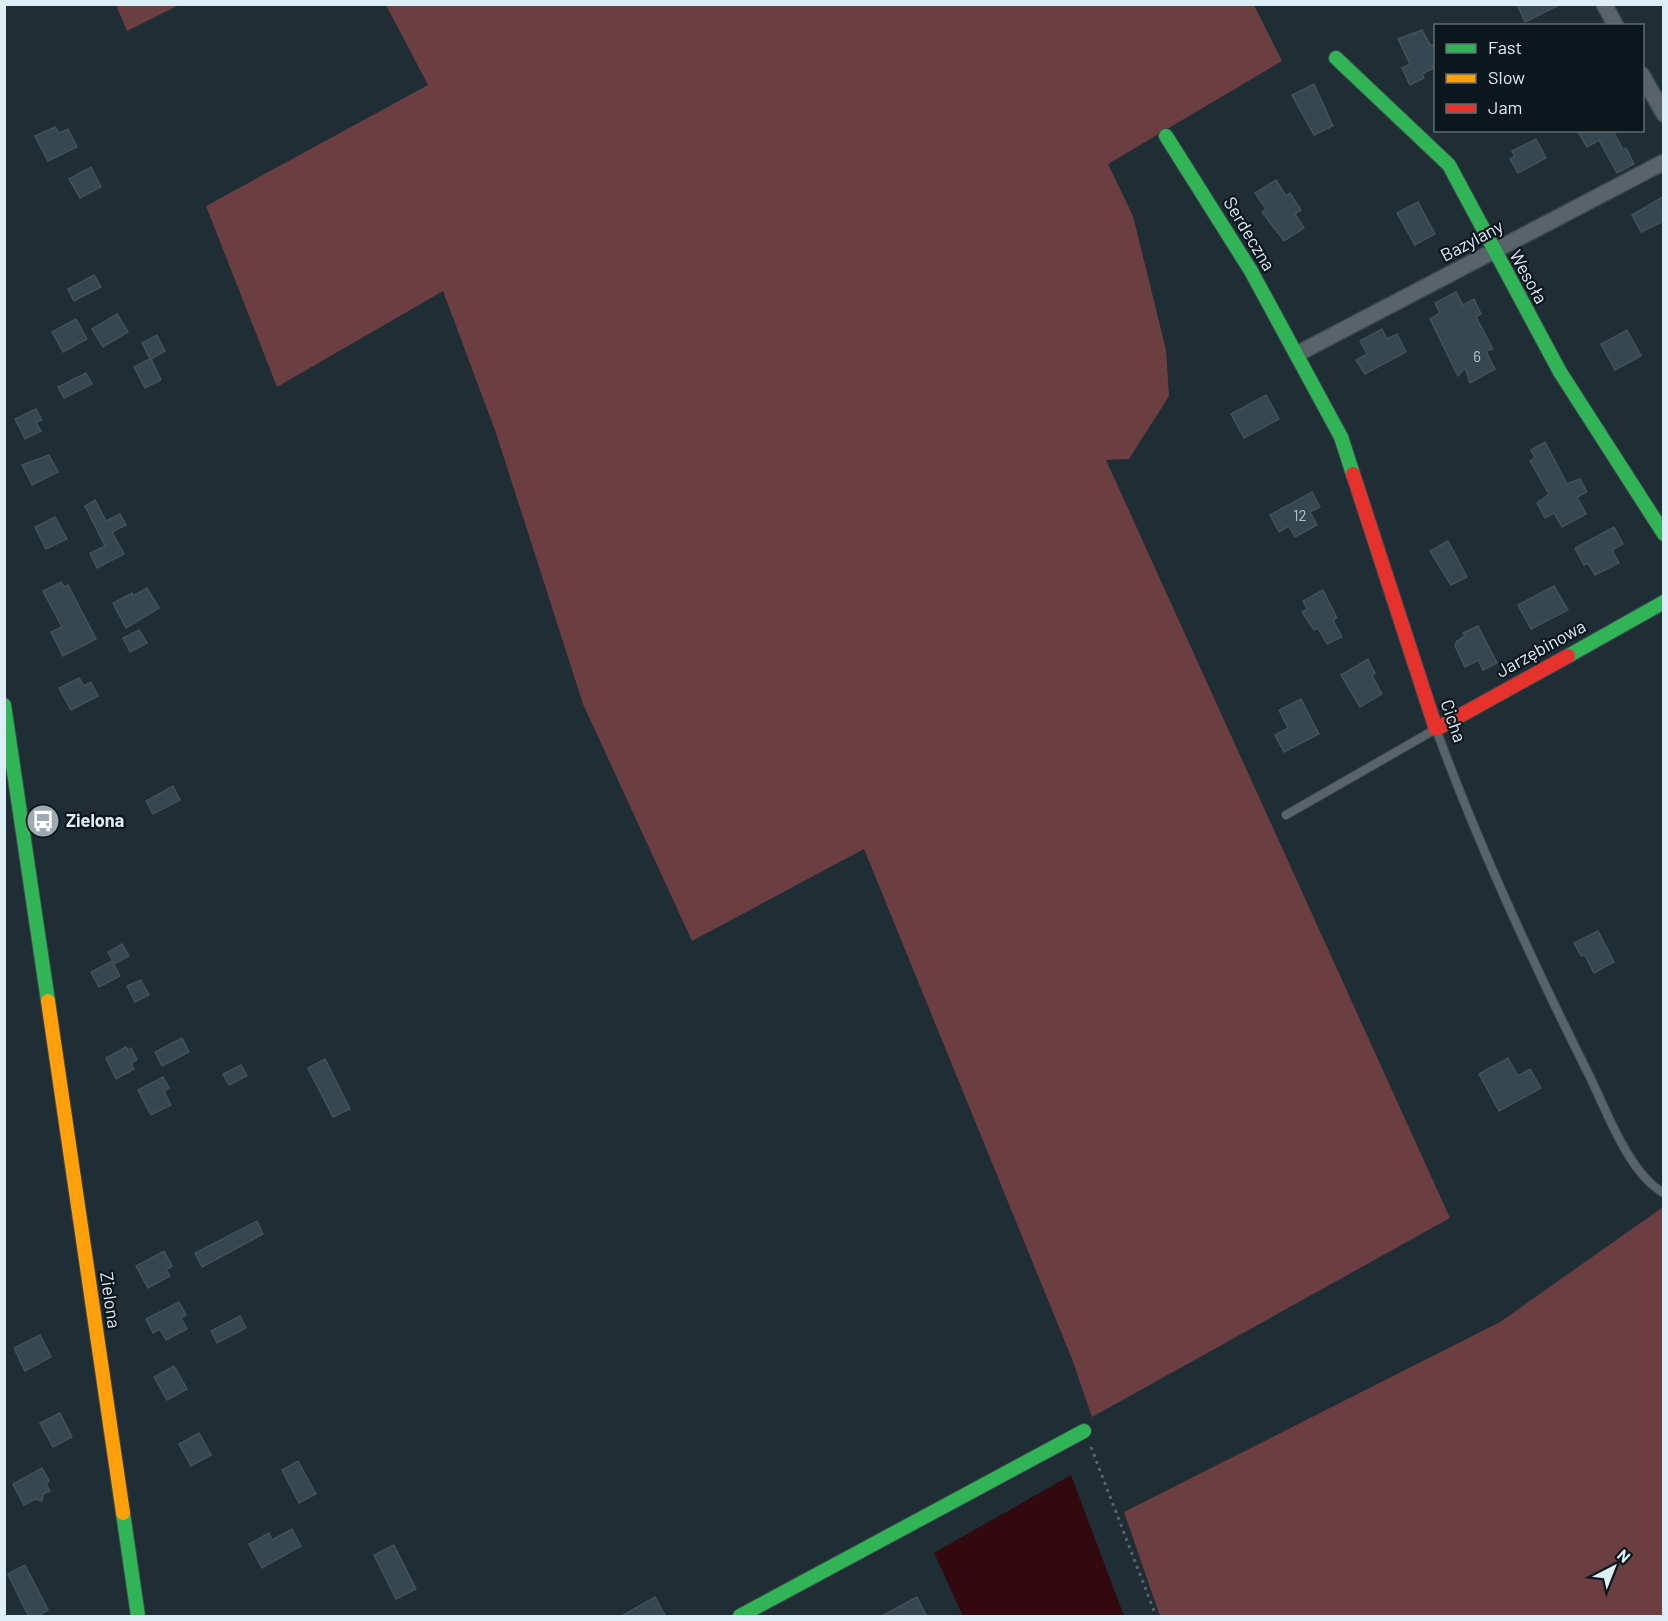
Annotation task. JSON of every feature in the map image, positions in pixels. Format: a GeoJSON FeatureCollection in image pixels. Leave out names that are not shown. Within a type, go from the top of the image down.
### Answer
{"type":"FeatureCollection","features":[{"type":"Feature","properties":{"kind":"street"},"geometry":{"type":"LineString","coordinates":[[1604,4],[1615,24]]}},
{"type":"Feature","properties":{"kind":"street","name":"Wesoła"},"geometry":{"type":"LineString","coordinates":[[1336,58],[1449,165],[1560,372],[1664,534]]}},
{"type":"Feature","properties":{"kind":"street"},"geometry":{"type":"LineString","coordinates":[[1644,79],[1664,114]]}},
{"type":"Feature","properties":{"kind":"street","name":"Serdeczna"},"geometry":{"type":"LineString","coordinates":[[1166,136],[1245,262],[1298,354]]}},
{"type":"Feature","properties":{"kind":"street","name":"Bazylany"},"geometry":{"type":"LineString","coordinates":[[1298,354],[1664,162]]}},
{"type":"Feature","properties":{"kind":"street","name":"Cicha"},"geometry":{"type":"LineString","coordinates":[[1298,354],[1341,437],[1436,729]]}},
{"type":"Feature","properties":{"kind":"street","name":"Jarzębinowa"},"geometry":{"type":"LineString","coordinates":[[1436,729],[1664,602]]}},
{"type":"Feature","properties":{"kind":"street","name":"Zielona"},"geometry":{"type":"LineString","coordinates":[[4,705],[9,766],[138,1617]]}},
{"type":"Feature","properties":{"kind":"street"},"geometry":{"type":"LineString","coordinates":[[740,1617],[1084,1431]]}},
{"type":"Feature","properties":{"kind":"lane"},"geometry":{"type":"LineString","coordinates":[[1286,814],[1436,729]]}},
{"type":"Feature","properties":{"kind":"lane","name":"Cicha"},"geometry":{"type":"LineString","coordinates":[[1436,729],[1467,814],[1511,916],[1635,1166],[1655,1189],[1664,1193]]}},
{"type":"Feature","properties":{"kind":"path"},"geometry":{"type":"LineString","coordinates":[[1084,1431],[1156,1617]]}},
{"type":"Feature","properties":{"kind":"shaded area"},"geometry":{"type":"Polygon","coordinates":[[[116,5],[179,5],[127,31],[116,5]]]}},
{"type":"Feature","properties":{"kind":"shaded area"},"geometry":{"type":"Polygon","coordinates":[[[386,5],[1254,5],[1282,61],[1108,164],[1133,216],[1166,350],[1169,396],[1129,459],[1106,460],[1450,1218],[1092,1417],[1072,1359],[864,849],[692,941],[583,704],[496,433],[443,291],[277,387],[206,206],[428,85],[386,5]]]}},
{"type":"Feature","properties":{"kind":"shaded area"},"geometry":{"type":"Polygon","coordinates":[[[1663,1207],[1663,1616],[1160,1616],[1124,1512],[1500,1322],[1663,1207]]]}},
{"type":"Feature","properties":{"kind":"shaded area"},"geometry":{"type":"Polygon","coordinates":[[[1071,1475],[1124,1616],[963,1616],[934,1553],[1071,1475]]]}},
{"type":"Feature","properties":{"kind":"building"},"geometry":{"type":"Polygon","coordinates":[[[1517,4],[1561,4],[1525,22],[1517,4]]]}},
{"type":"Feature","properties":{"kind":"building"},"geometry":{"type":"Polygon","coordinates":[[[1422,30],[1431,46],[1434,44],[1434,68],[1422,74],[1424,78],[1410,85],[1402,68],[1410,64],[1398,39],[1422,30]]]}},
{"type":"Feature","properties":{"kind":"building"},"geometry":{"type":"Polygon","coordinates":[[[1314,84],[1333,126],[1314,135],[1292,95],[1314,84]]]}},
{"type":"Feature","properties":{"kind":"building"},"geometry":{"type":"Polygon","coordinates":[[[55,127],[59,133],[68,129],[77,147],[48,161],[35,136],[55,127]]]}},
{"type":"Feature","properties":{"kind":"building"},"geometry":{"type":"Polygon","coordinates":[[[1578,132],[1614,132],[1623,150],[1626,148],[1634,164],[1617,173],[1599,140],[1587,147],[1578,132]]]}},
{"type":"Feature","properties":{"kind":"building"},"geometry":{"type":"Polygon","coordinates":[[[1536,139],[1546,158],[1518,173],[1510,159],[1515,156],[1512,151],[1536,139]]]}},
{"type":"Feature","properties":{"kind":"building"},"geometry":{"type":"Polygon","coordinates":[[[91,167],[101,187],[80,198],[69,179],[91,167]]]}},
{"type":"Feature","properties":{"kind":"building"},"geometry":{"type":"Polygon","coordinates":[[[1276,180],[1286,196],[1290,193],[1301,210],[1295,214],[1304,228],[1284,241],[1262,212],[1266,209],[1255,193],[1276,180]]]}},
{"type":"Feature","properties":{"kind":"building"},"geometry":{"type":"Polygon","coordinates":[[[1664,196],[1664,221],[1641,232],[1632,215],[1664,196]]]}},
{"type":"Feature","properties":{"kind":"building"},"geometry":{"type":"Polygon","coordinates":[[[1418,202],[1435,234],[1415,245],[1397,213],[1418,202]]]}},
{"type":"Feature","properties":{"kind":"building"},"geometry":{"type":"Polygon","coordinates":[[[94,275],[101,287],[74,301],[68,289],[94,275]]]}},
{"type":"Feature","properties":{"kind":"building"},"geometry":{"type":"Polygon","coordinates":[[[1456,292],[1463,305],[1474,299],[1481,314],[1476,317],[1493,349],[1486,351],[1495,369],[1470,383],[1465,368],[1458,376],[1430,319],[1440,313],[1435,303],[1456,292]]]}},
{"type":"Feature","properties":{"kind":"building"},"geometry":{"type":"Polygon","coordinates":[[[117,314],[128,332],[103,347],[92,329],[117,314]]]}},
{"type":"Feature","properties":{"kind":"building"},"geometry":{"type":"Polygon","coordinates":[[[76,319],[87,339],[63,352],[52,332],[76,319]]]}},
{"type":"Feature","properties":{"kind":"building"},"geometry":{"type":"Polygon","coordinates":[[[1382,329],[1387,339],[1397,334],[1406,352],[1365,374],[1356,360],[1367,354],[1360,341],[1382,329]]]}},
{"type":"Feature","properties":{"kind":"building"},"geometry":{"type":"Polygon","coordinates":[[[1627,330],[1641,356],[1615,370],[1601,344],[1627,330]]]}},
{"type":"Feature","properties":{"kind":"building"},"geometry":{"type":"Polygon","coordinates":[[[157,335],[165,351],[151,359],[161,380],[145,388],[134,367],[150,359],[142,343],[157,335]]]}},
{"type":"Feature","properties":{"kind":"building"},"geometry":{"type":"Polygon","coordinates":[[[86,373],[92,384],[64,398],[58,387],[86,373]]]}},
{"type":"Feature","properties":{"kind":"building"},"geometry":{"type":"Polygon","coordinates":[[[1266,395],[1279,419],[1244,438],[1231,414],[1266,395]]]}},
{"type":"Feature","properties":{"kind":"building"},"geometry":{"type":"Polygon","coordinates":[[[36,409],[42,420],[36,422],[41,431],[25,439],[15,419],[36,409]]]}},
{"type":"Feature","properties":{"kind":"building"},"geometry":{"type":"Polygon","coordinates":[[[1545,442],[1567,484],[1580,479],[1587,492],[1577,497],[1586,514],[1562,527],[1554,513],[1545,518],[1537,503],[1549,494],[1530,461],[1535,458],[1531,450],[1545,442]]]}},
{"type":"Feature","properties":{"kind":"building"},"geometry":{"type":"Polygon","coordinates":[[[49,455],[58,472],[32,485],[22,465],[49,455]]]}},
{"type":"Feature","properties":{"kind":"building"},"geometry":{"type":"Polygon","coordinates":[[[1312,492],[1320,507],[1310,512],[1317,525],[1295,537],[1289,526],[1279,532],[1270,515],[1312,492]]]}},
{"type":"Feature","properties":{"kind":"building"},"geometry":{"type":"Polygon","coordinates":[[[95,500],[106,521],[120,514],[126,525],[112,532],[124,554],[97,568],[90,553],[105,546],[85,506],[95,500]]]}},
{"type":"Feature","properties":{"kind":"building"},"geometry":{"type":"Polygon","coordinates":[[[55,517],[67,539],[46,549],[35,527],[55,517]]]}},
{"type":"Feature","properties":{"kind":"building"},"geometry":{"type":"Polygon","coordinates":[[[1614,527],[1623,544],[1612,550],[1619,563],[1595,575],[1588,563],[1584,565],[1575,548],[1614,527]]]}},
{"type":"Feature","properties":{"kind":"building"},"geometry":{"type":"Polygon","coordinates":[[[1448,541],[1467,577],[1451,585],[1430,551],[1448,541]]]}},
{"type":"Feature","properties":{"kind":"building"},"geometry":{"type":"Polygon","coordinates":[[[61,582],[64,587],[68,585],[96,639],[63,656],[51,632],[62,627],[43,591],[61,582]]]}},
{"type":"Feature","properties":{"kind":"building"},"geometry":{"type":"Polygon","coordinates":[[[1554,586],[1568,610],[1531,629],[1518,605],[1554,586]]]}},
{"type":"Feature","properties":{"kind":"building"},"geometry":{"type":"Polygon","coordinates":[[[147,588],[159,608],[126,628],[113,603],[147,588]]]}},
{"type":"Feature","properties":{"kind":"building"},"geometry":{"type":"Polygon","coordinates":[[[1323,590],[1337,618],[1333,620],[1342,637],[1327,644],[1318,628],[1314,630],[1302,612],[1307,609],[1303,601],[1323,590]]]}},
{"type":"Feature","properties":{"kind":"building"},"geometry":{"type":"Polygon","coordinates":[[[1478,626],[1497,663],[1483,670],[1478,660],[1465,667],[1455,646],[1457,641],[1465,636],[1463,633],[1478,626]]]}},
{"type":"Feature","properties":{"kind":"building"},"geometry":{"type":"Polygon","coordinates":[[[139,630],[147,643],[130,652],[123,638],[139,630]]]}},
{"type":"Feature","properties":{"kind":"building"},"geometry":{"type":"Polygon","coordinates":[[[1368,659],[1375,673],[1372,675],[1382,694],[1360,707],[1341,675],[1368,659]]]}},
{"type":"Feature","properties":{"kind":"building"},"geometry":{"type":"Polygon","coordinates":[[[79,678],[84,686],[91,682],[98,696],[71,710],[59,688],[79,678]]]}},
{"type":"Feature","properties":{"kind":"building"},"geometry":{"type":"Polygon","coordinates":[[[1301,699],[1319,734],[1284,752],[1275,735],[1288,728],[1279,710],[1301,699]]]}},
{"type":"Feature","properties":{"kind":"building"},"geometry":{"type":"Polygon","coordinates":[[[173,786],[180,800],[153,814],[146,801],[173,786]]]}},
{"type":"Feature","properties":{"kind":"building"},"geometry":{"type":"Polygon","coordinates":[[[1598,931],[1614,962],[1594,973],[1585,955],[1581,956],[1574,943],[1598,931]]]}},
{"type":"Feature","properties":{"kind":"building"},"geometry":{"type":"Polygon","coordinates":[[[122,944],[129,956],[114,964],[108,952],[122,944]]]}},
{"type":"Feature","properties":{"kind":"building"},"geometry":{"type":"Polygon","coordinates":[[[112,961],[120,976],[99,987],[91,972],[112,961]]]}},
{"type":"Feature","properties":{"kind":"building"},"geometry":{"type":"Polygon","coordinates":[[[141,980],[149,995],[135,1002],[127,986],[141,980]]]}},
{"type":"Feature","properties":{"kind":"building"},"geometry":{"type":"Polygon","coordinates":[[[182,1038],[189,1052],[162,1066],[155,1052],[182,1038]]]}},
{"type":"Feature","properties":{"kind":"building"},"geometry":{"type":"Polygon","coordinates":[[[126,1047],[128,1050],[131,1048],[137,1060],[131,1063],[134,1069],[116,1079],[106,1058],[126,1047]]]}},
{"type":"Feature","properties":{"kind":"building"},"geometry":{"type":"Polygon","coordinates":[[[1508,1058],[1518,1076],[1530,1069],[1541,1088],[1499,1111],[1479,1074],[1508,1058]]]}},
{"type":"Feature","properties":{"kind":"building"},"geometry":{"type":"Polygon","coordinates":[[[325,1059],[350,1109],[333,1117],[308,1068],[325,1059]]]}},
{"type":"Feature","properties":{"kind":"building"},"geometry":{"type":"Polygon","coordinates":[[[241,1065],[247,1076],[229,1085],[223,1074],[241,1065]]]}},
{"type":"Feature","properties":{"kind":"building"},"geometry":{"type":"Polygon","coordinates":[[[163,1077],[169,1088],[164,1091],[171,1105],[151,1115],[138,1090],[163,1077]]]}},
{"type":"Feature","properties":{"kind":"building"},"geometry":{"type":"Polygon","coordinates":[[[257,1221],[263,1234],[202,1267],[195,1253],[257,1221]]]}},
{"type":"Feature","properties":{"kind":"building"},"geometry":{"type":"Polygon","coordinates":[[[164,1251],[172,1266],[166,1270],[170,1276],[148,1288],[136,1266],[164,1251]]]}},
{"type":"Feature","properties":{"kind":"building"},"geometry":{"type":"Polygon","coordinates":[[[179,1302],[186,1315],[181,1318],[187,1329],[166,1340],[160,1329],[153,1333],[146,1319],[179,1302]]]}},
{"type":"Feature","properties":{"kind":"building"},"geometry":{"type":"Polygon","coordinates":[[[240,1316],[246,1328],[217,1343],[211,1331],[240,1316]]]}},
{"type":"Feature","properties":{"kind":"building"},"geometry":{"type":"Polygon","coordinates":[[[40,1335],[51,1357],[25,1371],[14,1348],[40,1335]]]}},
{"type":"Feature","properties":{"kind":"building"},"geometry":{"type":"Polygon","coordinates":[[[174,1366],[187,1389],[167,1400],[154,1377],[174,1366]]]}},
{"type":"Feature","properties":{"kind":"building"},"geometry":{"type":"Polygon","coordinates":[[[60,1413],[72,1437],[53,1447],[40,1423],[60,1413]]]}},
{"type":"Feature","properties":{"kind":"building"},"geometry":{"type":"Polygon","coordinates":[[[199,1433],[211,1455],[191,1466],[179,1444],[199,1433]]]}},
{"type":"Feature","properties":{"kind":"building"},"geometry":{"type":"Polygon","coordinates":[[[298,1461],[316,1494],[299,1503],[282,1470],[298,1461]]]}},
{"type":"Feature","properties":{"kind":"building"},"geometry":{"type":"Polygon","coordinates":[[[42,1468],[49,1481],[46,1483],[50,1491],[43,1494],[42,1501],[35,1499],[24,1505],[13,1484],[42,1468]]]}},
{"type":"Feature","properties":{"kind":"building"},"geometry":{"type":"Polygon","coordinates":[[[292,1529],[301,1546],[262,1568],[249,1544],[269,1533],[272,1540],[292,1529]]]}},
{"type":"Feature","properties":{"kind":"building"},"geometry":{"type":"Polygon","coordinates":[[[394,1545],[416,1589],[396,1599],[374,1555],[394,1545]]]}},
{"type":"Feature","properties":{"kind":"building"},"geometry":{"type":"Polygon","coordinates":[[[25,1565],[48,1610],[37,1617],[29,1617],[8,1574],[25,1565]]]}},
{"type":"Feature","properties":{"kind":"building"},"geometry":{"type":"Polygon","coordinates":[[[655,1597],[666,1617],[620,1617],[655,1597]]]}},
{"type":"Feature","properties":{"kind":"building"},"geometry":{"type":"Polygon","coordinates":[[[917,1597],[927,1617],[880,1617],[917,1597]]]}},
{"type":"Feature","properties":{"kind":"traffic: fast"},"geometry":{"type":"LineString","coordinates":[[1336,58],[1449,165],[1560,372],[1664,534]]}},
{"type":"Feature","properties":{"kind":"traffic: fast"},"geometry":{"type":"LineString","coordinates":[[1166,136],[1251,271],[1341,437],[1353,474]]}},
{"type":"Feature","properties":{"kind":"traffic: fast"},"geometry":{"type":"LineString","coordinates":[[1568,656],[1664,602]]}},
{"type":"Feature","properties":{"kind":"traffic: fast"},"geometry":{"type":"LineString","coordinates":[[4,705],[48,1001]]}},
{"type":"Feature","properties":{"kind":"traffic: fast"},"geometry":{"type":"LineString","coordinates":[[740,1616],[1084,1431]]}},
{"type":"Feature","properties":{"kind":"traffic: fast"},"geometry":{"type":"LineString","coordinates":[[123,1513],[138,1616]]}},
{"type":"Feature","properties":{"kind":"traffic: slow"},"geometry":{"type":"LineString","coordinates":[[48,1001],[123,1513]]}},
{"type":"Feature","properties":{"kind":"traffic: jam"},"geometry":{"type":"LineString","coordinates":[[1353,474],[1436,729],[1568,656]]}},
{"type":"Feature","properties":{"kind":"place","name":"Zielona"},"geometry":{"type":"Point","coordinates":[43,821]}}]}
